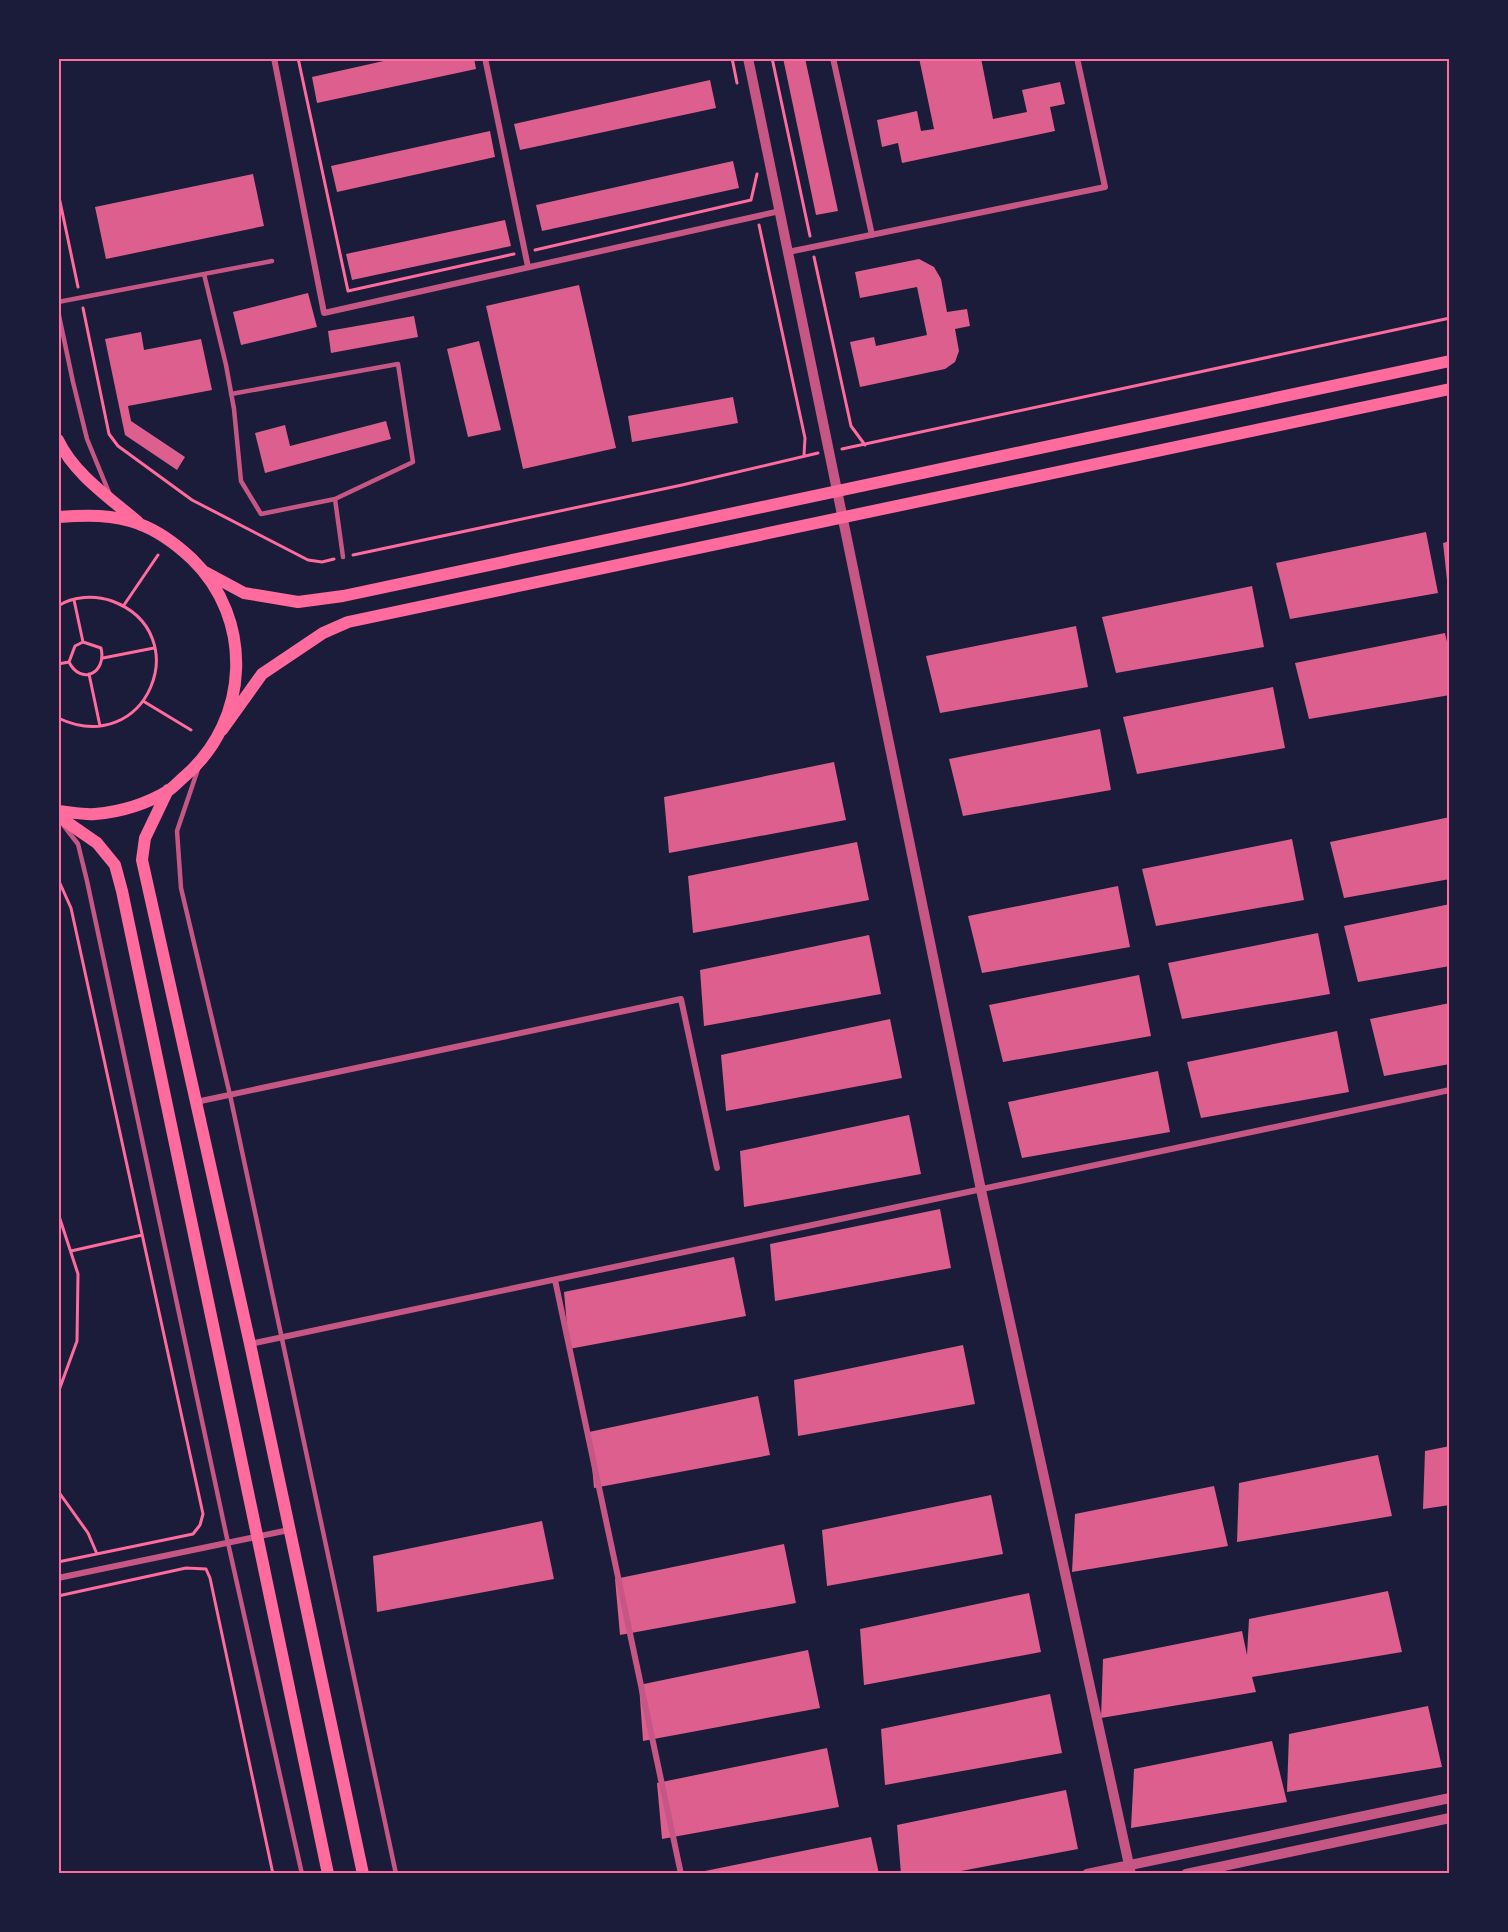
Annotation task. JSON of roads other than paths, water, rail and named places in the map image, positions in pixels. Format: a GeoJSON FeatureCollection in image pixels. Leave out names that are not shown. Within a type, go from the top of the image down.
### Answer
{"type":"FeatureCollection","features":[{"type":"Feature","properties":{"kind":"main road"},"geometry":{"type":"LineString","coordinates":[[205,572],[244,593],[255,595],[298,602],[343,596],[1449,361]]}},
{"type":"Feature","properties":{"kind":"main road"},"geometry":{"type":"LineString","coordinates":[[58,815],[93,814],[133,807],[168,790],[200,763],[262,674],[323,633],[348,622],[1449,389]]}},
{"type":"Feature","properties":{"kind":"main road"},"geometry":{"type":"LineString","coordinates":[[58,440],[64,452],[84,475],[141,525],[176,544],[205,572],[226,607],[236,648],[235,687],[222,730]]}},
{"type":"Feature","properties":{"kind":"main road"},"geometry":{"type":"LineString","coordinates":[[58,517],[100,515],[141,525]]}},
{"type":"Feature","properties":{"kind":"main road"},"geometry":{"type":"LineString","coordinates":[[168,790],[145,838],[142,860],[250,1344],[363,1874]]}},
{"type":"Feature","properties":{"kind":"main road"},"geometry":{"type":"LineString","coordinates":[[58,815],[97,843],[115,865],[122,891],[328,1874]]}},
{"type":"Feature","properties":{"kind":"street"},"geometry":{"type":"LineString","coordinates":[[274,58],[324,313],[780,211]]}},
{"type":"Feature","properties":{"kind":"street"},"geometry":{"type":"LineString","coordinates":[[485,58],[528,267]]}},
{"type":"Feature","properties":{"kind":"street"},"geometry":{"type":"LineString","coordinates":[[748,58],[981,1190],[1130,1869]]}},
{"type":"Feature","properties":{"kind":"street"},"geometry":{"type":"LineString","coordinates":[[833,58],[872,235]]}},
{"type":"Feature","properties":{"kind":"street"},"geometry":{"type":"LineString","coordinates":[[788,252],[1105,187],[1077,58]]}},
{"type":"Feature","properties":{"kind":"street"},"geometry":{"type":"LineString","coordinates":[[196,1102],[681,999],[717,1168]]}},
{"type":"Feature","properties":{"kind":"street"},"geometry":{"type":"LineString","coordinates":[[250,1344],[1449,1090]]}},
{"type":"Feature","properties":{"kind":"street"},"geometry":{"type":"LineString","coordinates":[[555,1280],[681,1874]]}},
{"type":"Feature","properties":{"kind":"street"},"geometry":{"type":"LineString","coordinates":[[58,1578],[289,1530]]}},
{"type":"Feature","properties":{"kind":"street"},"geometry":{"type":"LineString","coordinates":[[1087,1874],[1130,1869],[1449,1798]]}},
{"type":"Feature","properties":{"kind":"street"},"geometry":{"type":"LineString","coordinates":[[1186,1874],[1449,1818]]}},
{"type":"Feature","properties":{"kind":"lane"},"geometry":{"type":"LineString","coordinates":[[58,302],[273,261]]}},
{"type":"Feature","properties":{"kind":"lane"},"geometry":{"type":"LineString","coordinates":[[204,274],[226,365],[241,481],[261,514],[335,499],[413,462],[398,364],[231,394]]}},
{"type":"Feature","properties":{"kind":"lane"},"geometry":{"type":"LineString","coordinates":[[58,311],[87,439],[112,500]]}},
{"type":"Feature","properties":{"kind":"lane"},"geometry":{"type":"LineString","coordinates":[[335,499],[343,557]]}},
{"type":"Feature","properties":{"kind":"lane"},"geometry":{"type":"LineString","coordinates":[[200,763],[177,831],[181,888],[230,1095],[396,1874]]}},
{"type":"Feature","properties":{"kind":"lane"},"geometry":{"type":"LineString","coordinates":[[58,815],[78,844],[228,1543],[302,1874]]}}]}
